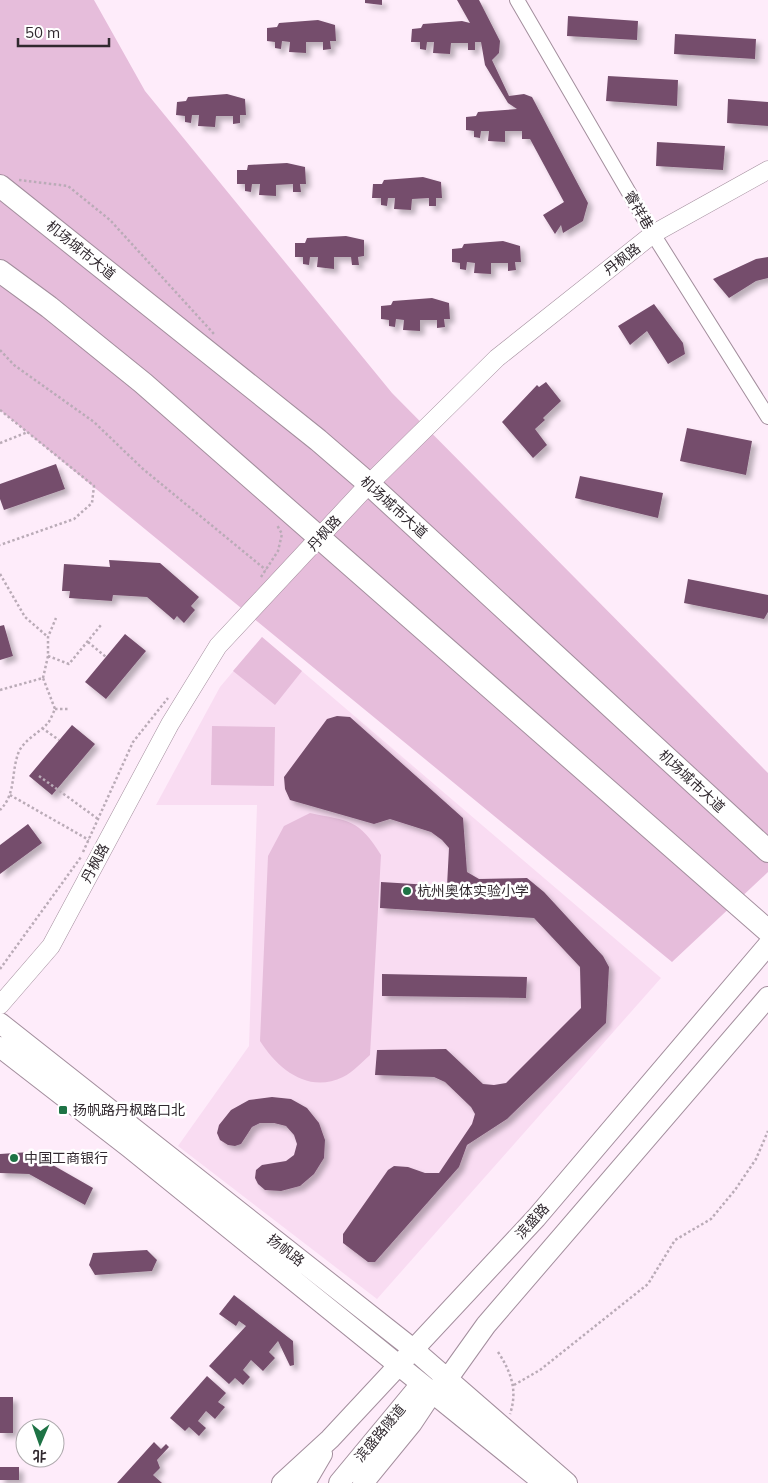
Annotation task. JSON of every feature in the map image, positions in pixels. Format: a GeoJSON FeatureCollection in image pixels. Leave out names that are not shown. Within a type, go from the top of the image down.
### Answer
{"type":"FeatureCollection","features":[{"type":"Feature","properties":{"kind":"main road","name":"机场城市大道"},"geometry":{"type":"LineString","coordinates":[[7,183],[369,484],[768,851]]}},
{"type":"Feature","properties":{"kind":"main road"},"geometry":{"type":"LineString","coordinates":[[0,271],[49,307],[143,383],[768,931]]}},
{"type":"Feature","properties":{"kind":"main road","name":"滨盛路"},"geometry":{"type":"LineString","coordinates":[[282,1483],[330,1439],[536,1218],[768,945]]}},
{"type":"Feature","properties":{"kind":"main road"},"geometry":{"type":"LineString","coordinates":[[363,1483],[412,1423],[433,1386],[768,997]]}},
{"type":"Feature","properties":{"kind":"main road","name":"扬帆路"},"geometry":{"type":"LineString","coordinates":[[0,1023],[412,1349],[433,1386],[567,1483]]}},
{"type":"Feature","properties":{"kind":"main road"},"geometry":{"type":"LineString","coordinates":[[0,1047],[129,1146],[399,1366],[433,1386],[544,1483]]}},
{"type":"Feature","properties":{"kind":"main road","name":"滨盛路隧道"},"geometry":{"type":"LineString","coordinates":[[339,1483],[433,1386]]}},
{"type":"Feature","properties":{"kind":"main road"},"geometry":{"type":"LineString","coordinates":[[305,1483],[330,1439]]}},
{"type":"Feature","properties":{"kind":"street","name":"睿祥巷"},"geometry":{"type":"LineString","coordinates":[[517,0],[653,234],[768,417]]}},
{"type":"Feature","properties":{"kind":"street","name":"丹枫路"},"geometry":{"type":"LineString","coordinates":[[0,1005],[51,946],[170,724],[218,646],[369,484],[497,358],[653,234],[768,170]]}},
{"type":"Feature","properties":{"kind":"path"},"geometry":{"type":"LineString","coordinates":[[7,183],[68,186],[110,220],[219,339]]}},
{"type":"Feature","properties":{"kind":"path"},"geometry":{"type":"LineString","coordinates":[[0,350],[14,365],[94,422],[143,469],[280,581]]}},
{"type":"Feature","properties":{"kind":"path"},"geometry":{"type":"LineString","coordinates":[[0,410],[94,486],[92,503],[74,519],[0,545]]}},
{"type":"Feature","properties":{"kind":"path"},"geometry":{"type":"LineString","coordinates":[[0,443],[28,432]]}},
{"type":"Feature","properties":{"kind":"path"},"geometry":{"type":"LineString","coordinates":[[0,574],[25,617],[48,637]]}},
{"type":"Feature","properties":{"kind":"path"},"geometry":{"type":"LineString","coordinates":[[0,810],[13,787],[18,754],[49,722],[55,709],[43,678],[48,656],[48,637],[56,618]]}},
{"type":"Feature","properties":{"kind":"path"},"geometry":{"type":"LineString","coordinates":[[48,656],[69,664],[101,625]]}},
{"type":"Feature","properties":{"kind":"path"},"geometry":{"type":"LineString","coordinates":[[88,642],[106,657]]}},
{"type":"Feature","properties":{"kind":"path"},"geometry":{"type":"LineString","coordinates":[[0,690],[43,678]]}},
{"type":"Feature","properties":{"kind":"path"},"geometry":{"type":"LineString","coordinates":[[55,709],[68,709]]}},
{"type":"Feature","properties":{"kind":"path"},"geometry":{"type":"LineString","coordinates":[[42,728],[60,740]]}},
{"type":"Feature","properties":{"kind":"path"},"geometry":{"type":"LineString","coordinates":[[39,776],[98,820]]}},
{"type":"Feature","properties":{"kind":"path"},"geometry":{"type":"LineString","coordinates":[[9,795],[89,840]]}},
{"type":"Feature","properties":{"kind":"path"},"geometry":{"type":"LineString","coordinates":[[514,1385],[540,1370],[648,1284],[675,1240],[711,1219],[735,1190],[756,1159],[768,1131]]}},
{"type":"Feature","properties":{"kind":"path"},"geometry":{"type":"LineString","coordinates":[[498,1352],[510,1370],[514,1385],[509,1417]]}},
{"type":"Feature","properties":{"kind":"shaded area"},"geometry":{"type":"Polygon","coordinates":[[[0,0],[94,0],[145,91],[392,393],[768,773],[768,872],[672,962],[0,410],[0,0]]]}},
{"type":"Feature","properties":{"kind":"shaded area","name":"杭州奥体实验小学"},"geometry":{"type":"Polygon","coordinates":[[[262,637],[661,978],[377,1299],[178,1146],[249,1046],[257,805],[156,805],[220,687],[262,637]]]}},
{"type":"Feature","properties":{"kind":"shaded area"},"geometry":{"type":"Polygon","coordinates":[[[262,637],[302,671],[275,705],[233,671],[262,637]]]}},
{"type":"Feature","properties":{"kind":"shaded area"},"geometry":{"type":"Polygon","coordinates":[[[212,726],[275,727],[274,786],[211,785],[212,726]]]}},
{"type":"Feature","properties":{"kind":"shaded area"},"geometry":{"type":"Polygon","coordinates":[[[310,813],[344,820],[359,828],[366,834],[381,855],[370,1055],[354,1070],[343,1077],[318,1082],[295,1076],[285,1069],[260,1041],[268,856],[284,826],[310,813]]]}},
{"type":"Feature","properties":{"kind":"building"},"geometry":{"type":"Polygon","coordinates":[[[365,0],[382,0],[382,5],[365,3],[365,0]]]}},
{"type":"Feature","properties":{"kind":"building"},"geometry":{"type":"Polygon","coordinates":[[[457,0],[479,0],[500,41],[499,53],[492,60],[509,96],[524,94],[532,97],[588,203],[583,221],[563,233],[561,225],[555,234],[543,215],[564,202],[530,139],[522,139],[522,131],[505,131],[505,142],[488,141],[489,131],[481,131],[480,138],[474,137],[474,131],[466,130],[466,117],[476,116],[478,112],[517,109],[508,103],[485,65],[481,42],[475,42],[475,50],[468,50],[468,43],[451,43],[450,54],[433,53],[434,42],[427,42],[426,50],[420,49],[420,42],[411,42],[412,29],[421,28],[423,24],[462,21],[470,23],[457,0]]]}},
{"type":"Feature","properties":{"kind":"building"},"geometry":{"type":"Polygon","coordinates":[[[568,16],[638,21],[637,40],[567,36],[568,16]]]}},
{"type":"Feature","properties":{"kind":"building"},"geometry":{"type":"Polygon","coordinates":[[[318,20],[335,25],[336,41],[330,41],[331,49],[323,50],[323,42],[306,42],[306,53],[289,52],[290,42],[282,41],[281,49],[275,48],[275,42],[267,41],[267,28],[277,27],[279,23],[318,20]]]}},
{"type":"Feature","properties":{"kind":"building"},"geometry":{"type":"Polygon","coordinates":[[[675,34],[756,39],[755,59],[674,54],[675,34]]]}},
{"type":"Feature","properties":{"kind":"building"},"geometry":{"type":"Polygon","coordinates":[[[608,76],[678,80],[677,106],[606,101],[608,76]]]}},
{"type":"Feature","properties":{"kind":"building"},"geometry":{"type":"Polygon","coordinates":[[[227,94],[245,99],[246,115],[240,115],[240,123],[233,124],[233,116],[216,116],[215,127],[198,126],[199,115],[192,115],[191,123],[185,122],[185,116],[176,115],[177,102],[186,101],[188,97],[227,94]]]}},
{"type":"Feature","properties":{"kind":"building"},"geometry":{"type":"Polygon","coordinates":[[[728,99],[768,102],[768,126],[727,123],[728,99]]]}},
{"type":"Feature","properties":{"kind":"building"},"geometry":{"type":"Polygon","coordinates":[[[657,142],[725,146],[723,170],[656,166],[657,142]]]}},
{"type":"Feature","properties":{"kind":"building"},"geometry":{"type":"Polygon","coordinates":[[[287,163],[305,167],[306,184],[300,184],[301,192],[293,192],[293,184],[276,185],[276,196],[259,195],[260,184],[252,184],[251,192],[245,191],[245,184],[237,184],[237,170],[247,170],[248,165],[287,163]]]}},
{"type":"Feature","properties":{"kind":"building"},"geometry":{"type":"Polygon","coordinates":[[[423,177],[441,182],[442,198],[436,198],[436,206],[429,206],[429,198],[412,199],[411,210],[394,209],[395,198],[388,198],[387,206],[381,205],[381,198],[372,198],[373,184],[382,184],[384,180],[423,177]]]}},
{"type":"Feature","properties":{"kind":"building"},"geometry":{"type":"Polygon","coordinates":[[[346,236],[364,240],[364,256],[358,257],[359,265],[352,265],[351,257],[334,257],[334,269],[317,267],[318,257],[310,257],[309,265],[303,264],[303,257],[295,257],[295,243],[305,243],[307,238],[346,236]]]}},
{"type":"Feature","properties":{"kind":"building"},"geometry":{"type":"Polygon","coordinates":[[[503,241],[520,246],[521,262],[515,262],[516,270],[508,271],[508,263],[491,263],[491,274],[474,273],[475,263],[467,262],[466,270],[460,269],[460,263],[452,262],[452,249],[462,248],[464,244],[503,241]]]}},
{"type":"Feature","properties":{"kind":"building"},"geometry":{"type":"Polygon","coordinates":[[[768,257],[768,278],[756,281],[729,298],[713,279],[756,259],[768,257]]]}},
{"type":"Feature","properties":{"kind":"building"},"geometry":{"type":"Polygon","coordinates":[[[432,298],[449,303],[450,319],[444,319],[445,327],[437,328],[437,320],[420,320],[420,331],[403,330],[404,320],[396,319],[395,327],[389,326],[389,320],[381,319],[381,306],[391,305],[393,301],[432,298]]]}},
{"type":"Feature","properties":{"kind":"building"},"geometry":{"type":"Polygon","coordinates":[[[654,304],[683,343],[685,354],[668,364],[647,331],[630,345],[618,326],[654,304]]]}},
{"type":"Feature","properties":{"kind":"building"},"geometry":{"type":"Polygon","coordinates":[[[546,382],[561,401],[543,418],[545,420],[535,429],[547,445],[533,458],[502,422],[537,385],[539,387],[546,382]]]}},
{"type":"Feature","properties":{"kind":"building"},"geometry":{"type":"Polygon","coordinates":[[[687,428],[752,441],[746,475],[680,461],[687,428]]]}},
{"type":"Feature","properties":{"kind":"building"},"geometry":{"type":"Polygon","coordinates":[[[56,464],[65,489],[4,510],[0,499],[0,484],[56,464]]]}},
{"type":"Feature","properties":{"kind":"building"},"geometry":{"type":"Polygon","coordinates":[[[580,476],[663,493],[658,518],[575,498],[580,476]]]}},
{"type":"Feature","properties":{"kind":"building"},"geometry":{"type":"Polygon","coordinates":[[[109,560],[160,563],[199,597],[191,606],[195,610],[184,623],[177,616],[174,620],[147,597],[113,595],[112,601],[69,598],[70,591],[62,591],[64,564],[110,567],[109,560]]]}},
{"type":"Feature","properties":{"kind":"building"},"geometry":{"type":"Polygon","coordinates":[[[688,579],[768,595],[768,612],[764,619],[684,603],[688,579]]]}},
{"type":"Feature","properties":{"kind":"building"},"geometry":{"type":"Polygon","coordinates":[[[4,625],[13,656],[0,660],[0,626],[4,625]]]}},
{"type":"Feature","properties":{"kind":"building"},"geometry":{"type":"Polygon","coordinates":[[[125,634],[146,651],[106,699],[85,682],[125,634]]]}},
{"type":"Feature","properties":{"kind":"building"},"geometry":{"type":"Polygon","coordinates":[[[337,716],[350,717],[463,818],[467,872],[479,879],[527,878],[544,892],[603,956],[609,967],[606,1023],[507,1119],[467,1145],[459,1167],[375,1262],[368,1262],[343,1243],[343,1234],[388,1170],[394,1166],[408,1167],[425,1173],[439,1173],[472,1124],[475,1114],[471,1107],[445,1082],[434,1077],[375,1075],[377,1050],[446,1049],[483,1084],[506,1083],[581,1008],[580,967],[534,918],[380,908],[381,882],[447,886],[449,848],[431,832],[390,819],[374,824],[290,800],[285,789],[284,777],[327,719],[337,716]]]}},
{"type":"Feature","properties":{"kind":"building"},"geometry":{"type":"Polygon","coordinates":[[[72,725],[95,744],[52,795],[29,776],[72,725]]]}},
{"type":"Feature","properties":{"kind":"building"},"geometry":{"type":"Polygon","coordinates":[[[28,824],[42,843],[0,874],[0,845],[28,824]]]}},
{"type":"Feature","properties":{"kind":"building"},"geometry":{"type":"Polygon","coordinates":[[[382,974],[527,977],[526,998],[382,996],[382,974]]]}},
{"type":"Feature","properties":{"kind":"building"},"geometry":{"type":"Polygon","coordinates":[[[272,1097],[291,1099],[307,1108],[319,1123],[325,1140],[324,1158],[314,1174],[300,1186],[281,1191],[265,1190],[258,1184],[255,1178],[256,1170],[262,1165],[286,1161],[294,1155],[297,1144],[294,1135],[286,1126],[274,1123],[260,1123],[252,1127],[241,1144],[235,1146],[228,1145],[220,1140],[217,1133],[219,1125],[231,1110],[249,1100],[272,1097]]]}},
{"type":"Feature","properties":{"kind":"building"},"geometry":{"type":"Polygon","coordinates":[[[30,1152],[93,1188],[85,1205],[29,1174],[0,1173],[0,1154],[30,1152]]]}},
{"type":"Feature","properties":{"kind":"building"},"geometry":{"type":"Polygon","coordinates":[[[147,1250],[157,1260],[152,1271],[95,1275],[89,1265],[93,1253],[147,1250]]]}},
{"type":"Feature","properties":{"kind":"building"},"geometry":{"type":"Polygon","coordinates":[[[234,1295],[293,1341],[294,1365],[290,1366],[278,1341],[269,1352],[275,1358],[263,1371],[251,1360],[243,1370],[250,1377],[243,1385],[235,1378],[229,1384],[209,1366],[246,1326],[239,1321],[236,1326],[219,1314],[234,1295]]]}},
{"type":"Feature","properties":{"kind":"building"},"geometry":{"type":"Polygon","coordinates":[[[207,1376],[226,1393],[218,1402],[225,1407],[215,1419],[206,1411],[198,1421],[206,1428],[199,1436],[189,1427],[185,1431],[170,1418],[207,1376]]]}},
{"type":"Feature","properties":{"kind":"building"},"geometry":{"type":"Polygon","coordinates":[[[0,1397],[13,1397],[13,1433],[0,1433],[0,1397]]]}},
{"type":"Feature","properties":{"kind":"building"},"geometry":{"type":"Polygon","coordinates":[[[154,1442],[161,1449],[166,1444],[169,1447],[157,1460],[160,1468],[153,1475],[162,1483],[117,1483],[154,1442]]]}},
{"type":"Feature","properties":{"kind":"building"},"geometry":{"type":"Polygon","coordinates":[[[0,1467],[19,1468],[19,1480],[0,1480],[0,1467]]]}},
{"type":"Feature","properties":{"kind":"place","name":"杭州奥体实验小学"},"geometry":{"type":"Point","coordinates":[407,891]}},
{"type":"Feature","properties":{"kind":"place","name":"扬帆路丹枫路口北"},"geometry":{"type":"Point","coordinates":[63,1110]}},
{"type":"Feature","properties":{"kind":"place","name":"中国工商银行"},"geometry":{"type":"Point","coordinates":[14,1158]}}]}
